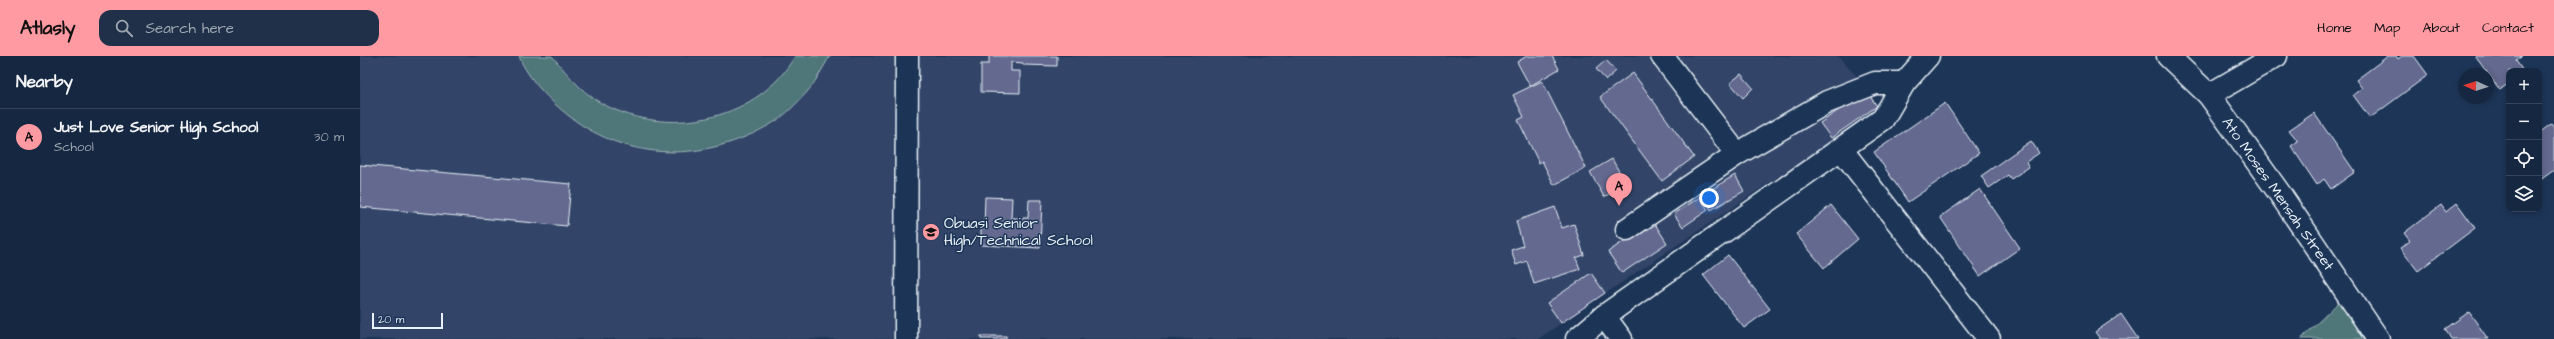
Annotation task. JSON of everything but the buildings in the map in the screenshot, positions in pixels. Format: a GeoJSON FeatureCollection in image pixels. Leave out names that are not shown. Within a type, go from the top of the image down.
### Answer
{"type":"FeatureCollection","features":[{"type":"Feature","properties":{"kind":"street"},"geometry":{"type":"LineString","coordinates":[[906,339],[907,56]]}},
{"type":"Feature","properties":{"kind":"street"},"geometry":{"type":"LineString","coordinates":[[1662,56],[1737,154]]}},
{"type":"Feature","properties":{"kind":"street"},"geometry":{"type":"LineString","coordinates":[[1576,339],[1604,316],[1883,119],[1904,83],[1928,56]]}},
{"type":"Feature","properties":{"kind":"street","name":"Ato Moses Mensah Street"},"geometry":{"type":"LineString","coordinates":[[2168,56],[2209,96],[2280,194],[2378,339]]}},
{"type":"Feature","properties":{"kind":"street"},"geometry":{"type":"LineString","coordinates":[[2209,96],[2276,56]]}},
{"type":"Feature","properties":{"kind":"street"},"geometry":{"type":"LineString","coordinates":[[1628,229],[1737,154],[1827,102],[1875,83],[1904,83]]}},
{"type":"Feature","properties":{"kind":"street"},"geometry":{"type":"LineString","coordinates":[[1841,149],[1989,339]]}},
{"type":"Feature","properties":{"kind":"street"},"geometry":{"type":"LineString","coordinates":[[1604,316],[1621,339]]}},
{"type":"Feature","properties":{"kind":"shaded area","name":"Obuasi Senior High/Technical School"},"geometry":{"type":"Polygon","coordinates":[[[360,56],[1838,56],[1857,77],[1880,108],[1538,339],[360,339],[360,56]]]}},
{"type":"Feature","properties":{"kind":"green space"},"geometry":{"type":"Polygon","coordinates":[[[519,56],[552,56],[578,86],[602,104],[611,108],[636,117],[661,121],[687,121],[713,116],[738,108],[760,95],[779,78],[795,56],[830,56],[807,92],[785,114],[771,124],[746,136],[721,145],[695,151],[668,152],[643,149],[617,142],[593,131],[569,116],[547,97],[528,73],[519,56]]]}},
{"type":"Feature","properties":{"kind":"green space"},"geometry":{"type":"Polygon","coordinates":[[[2348,293],[2367,339],[2301,339],[2348,293]]]}},
{"type":"Feature","properties":{"kind":"place","name":"Just Love Senior High School"},"geometry":{"type":"Point","coordinates":[1619,206]}},
{"type":"Feature","properties":{"kind":"place","name":"Obuasi Senior High/Technical School"},"geometry":{"type":"Point","coordinates":[931,232]}}]}
